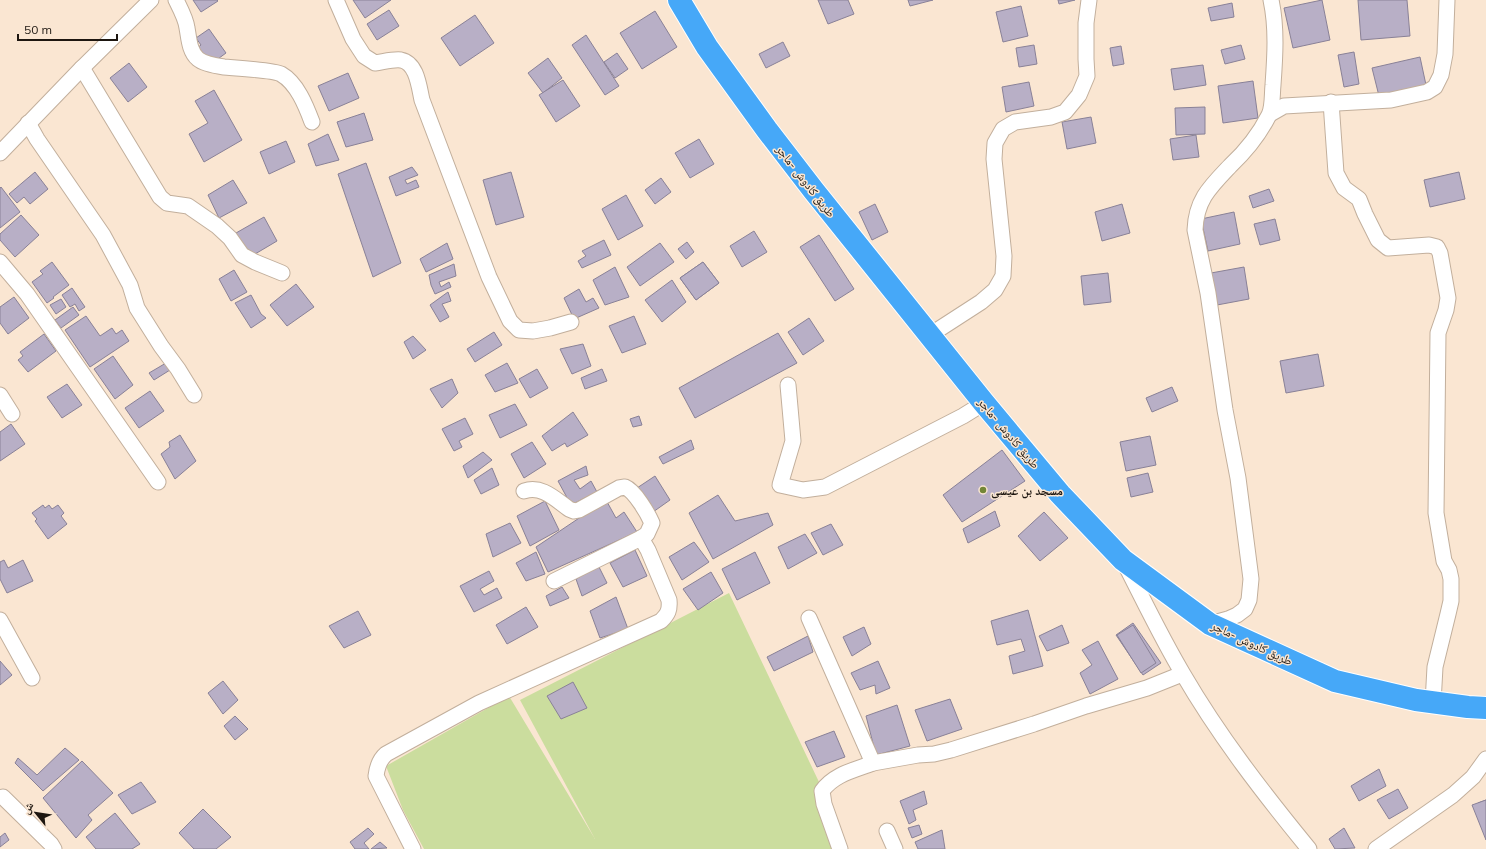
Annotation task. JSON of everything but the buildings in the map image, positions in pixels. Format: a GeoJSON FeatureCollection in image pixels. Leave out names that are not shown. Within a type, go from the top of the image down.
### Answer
{"type":"FeatureCollection","features":[{"type":"Feature","properties":{"kind":"highway","name":"طريق كادوش -ماجر"},"geometry":{"type":"LineString","coordinates":[[679,0],[707,47],[767,130],[814,191],[984,403],[1060,494],[1123,560],[1210,624],[1335,681],[1416,700],[1486,708]]}},
{"type":"Feature","properties":{"kind":"street"},"geometry":{"type":"LineString","coordinates":[[0,153],[82,68],[151,0]]}},
{"type":"Feature","properties":{"kind":"street"},"geometry":{"type":"LineString","coordinates":[[176,0],[187,27],[190,46],[199,60],[220,66],[280,73],[289,80],[304,102],[312,122]]}},
{"type":"Feature","properties":{"kind":"street"},"geometry":{"type":"LineString","coordinates":[[336,0],[353,38],[364,56],[375,63],[401,60],[409,64],[415,73],[422,100],[484,262],[510,321],[519,330],[533,331],[571,322]]}},
{"type":"Feature","properties":{"kind":"street"},"geometry":{"type":"LineString","coordinates":[[930,335],[981,302],[995,290],[1003,276],[1004,256],[994,159],[995,143],[1003,130],[1015,122],[1051,117],[1065,112],[1079,95],[1087,76],[1086,23],[1089,0]]}},
{"type":"Feature","properties":{"kind":"street"},"geometry":{"type":"LineString","coordinates":[[1270,114],[1275,37],[1274,13],[1271,0]]}},
{"type":"Feature","properties":{"kind":"street"},"geometry":{"type":"LineString","coordinates":[[1210,624],[1228,619],[1237,615],[1244,609],[1249,600],[1251,579],[1238,478],[1208,293],[1195,230],[1195,221],[1203,197],[1213,183],[1246,148],[1270,114],[1284,106],[1331,102],[1391,100],[1427,92],[1435,86],[1441,75],[1445,54],[1447,0]]}},
{"type":"Feature","properties":{"kind":"street"},"geometry":{"type":"LineString","coordinates":[[82,68],[160,197],[167,203],[188,206],[217,226],[230,238],[242,255],[282,273]]}},
{"type":"Feature","properties":{"kind":"street"},"geometry":{"type":"LineString","coordinates":[[1331,102],[1336,173],[1340,183],[1344,188],[1359,199],[1378,240],[1388,248],[1429,245],[1437,247],[1440,253],[1448,298],[1446,310],[1438,333],[1436,513],[1444,561],[1449,570],[1451,579],[1451,601],[1435,667],[1433,702]]}},
{"type":"Feature","properties":{"kind":"street"},"geometry":{"type":"LineString","coordinates":[[28,123],[37,139],[102,235],[130,284],[137,308],[194,395]]}},
{"type":"Feature","properties":{"kind":"street"},"geometry":{"type":"LineString","coordinates":[[0,262],[27,294],[158,482]]}},
{"type":"Feature","properties":{"kind":"street"},"geometry":{"type":"LineString","coordinates":[[788,385],[793,441],[780,485],[803,490],[825,487],[957,419],[984,403]]}},
{"type":"Feature","properties":{"kind":"street"},"geometry":{"type":"LineString","coordinates":[[0,395],[12,414]]}},
{"type":"Feature","properties":{"kind":"street"},"geometry":{"type":"LineString","coordinates":[[524,490],[532,488],[538,489],[574,511],[579,510],[619,488],[625,487],[632,492],[652,523],[647,534],[641,538],[554,581]]}},
{"type":"Feature","properties":{"kind":"street"},"geometry":{"type":"LineString","coordinates":[[413,849],[376,776],[378,764],[381,758],[479,703],[661,621],[667,616],[670,609],[669,600],[648,550],[641,538]]}},
{"type":"Feature","properties":{"kind":"street"},"geometry":{"type":"LineString","coordinates":[[1123,560],[1182,674],[1258,786],[1309,849]]}},
{"type":"Feature","properties":{"kind":"street"},"geometry":{"type":"LineString","coordinates":[[809,618],[873,763]]}},
{"type":"Feature","properties":{"kind":"street"},"geometry":{"type":"LineString","coordinates":[[0,620],[32,678]]}},
{"type":"Feature","properties":{"kind":"street"},"geometry":{"type":"LineString","coordinates":[[840,849],[824,804],[822,791],[827,783],[835,777],[873,763],[951,750],[1086,706],[1147,688],[1182,674]]}},
{"type":"Feature","properties":{"kind":"street"},"geometry":{"type":"LineString","coordinates":[[1376,849],[1453,795],[1473,777],[1486,759]]}},
{"type":"Feature","properties":{"kind":"street"},"geometry":{"type":"LineString","coordinates":[[3,797],[51,844],[54,849]]}},
{"type":"Feature","properties":{"kind":"street"},"geometry":{"type":"LineString","coordinates":[[887,831],[895,849]]}},
{"type":"Feature","properties":{"kind":"green space"},"geometry":{"type":"Polygon","coordinates":[[[729,593],[819,782],[833,849],[424,849],[403,810],[386,766],[509,696],[595,839],[520,700],[729,593]]]}},
{"type":"Feature","properties":{"kind":"place","name":"مسجد بن عيسى"},"geometry":{"type":"Point","coordinates":[983,490]}}]}
